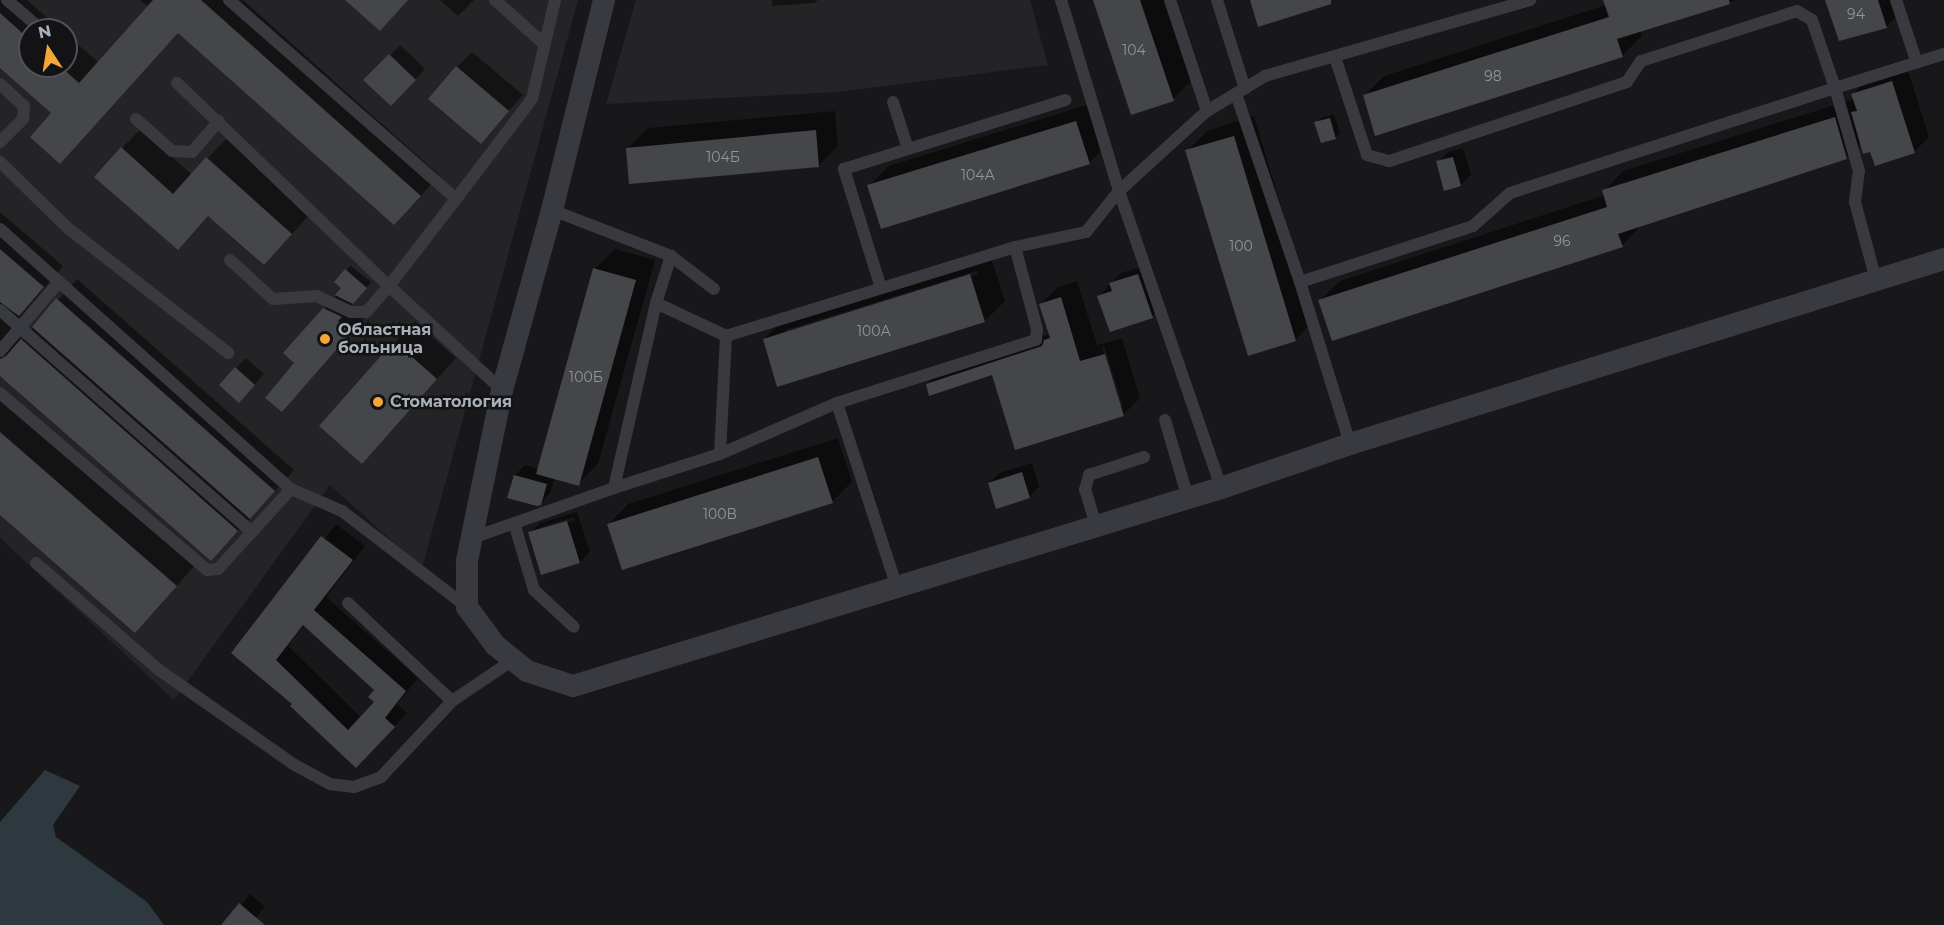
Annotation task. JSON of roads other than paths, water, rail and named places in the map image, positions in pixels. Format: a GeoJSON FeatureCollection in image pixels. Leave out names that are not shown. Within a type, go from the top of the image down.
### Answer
{"type":"FeatureCollection","features":[{"type":"Feature","properties":{"kind":"street"},"geometry":{"type":"LineString","coordinates":[[604,0],[552,210],[502,390],[467,561],[466,607],[495,645],[527,672],[573,686],[896,585],[1221,488],[1350,444],[1944,259]]}},
{"type":"Feature","properties":{"kind":"lane"},"geometry":{"type":"LineString","coordinates":[[7,0],[28,18]]}},
{"type":"Feature","properties":{"kind":"lane"},"geometry":{"type":"LineString","coordinates":[[229,0],[456,200]]}},
{"type":"Feature","properties":{"kind":"lane"},"geometry":{"type":"LineString","coordinates":[[495,0],[543,44]]}},
{"type":"Feature","properties":{"kind":"lane"},"geometry":{"type":"LineString","coordinates":[[230,260],[273,299],[293,300],[317,296],[351,312],[366,312],[389,286],[532,99],[555,0]]}},
{"type":"Feature","properties":{"kind":"lane"},"geometry":{"type":"LineString","coordinates":[[1061,0],[1119,191],[1221,488]]}},
{"type":"Feature","properties":{"kind":"lane"},"geometry":{"type":"LineString","coordinates":[[1170,0],[1207,111]]}},
{"type":"Feature","properties":{"kind":"lane"},"geometry":{"type":"LineString","coordinates":[[1217,0],[1240,91],[1350,444]]}},
{"type":"Feature","properties":{"kind":"lane"},"geometry":{"type":"LineString","coordinates":[[656,303],[726,336],[1015,247],[1086,232],[1119,191],[1207,111],[1265,76],[1530,0]]}},
{"type":"Feature","properties":{"kind":"lane"},"geometry":{"type":"LineString","coordinates":[[1896,0],[1917,63]]}},
{"type":"Feature","properties":{"kind":"lane"},"geometry":{"type":"LineString","coordinates":[[1335,57],[1367,155],[1389,161],[1627,82],[1641,61],[1797,11],[1812,20],[1835,88],[1858,171],[1855,202],[1876,280]]}},
{"type":"Feature","properties":{"kind":"lane"},"geometry":{"type":"LineString","coordinates":[[1300,282],[1473,226],[1510,193],[1944,54]]}},
{"type":"Feature","properties":{"kind":"lane"},"geometry":{"type":"LineString","coordinates":[[177,82],[389,286],[502,390]]}},
{"type":"Feature","properties":{"kind":"lane"},"geometry":{"type":"LineString","coordinates":[[0,84],[24,106],[23,119],[0,142]]}},
{"type":"Feature","properties":{"kind":"lane"},"geometry":{"type":"LineString","coordinates":[[881,288],[844,169],[1066,100]]}},
{"type":"Feature","properties":{"kind":"lane"},"geometry":{"type":"LineString","coordinates":[[892,102],[908,149]]}},
{"type":"Feature","properties":{"kind":"lane"},"geometry":{"type":"LineString","coordinates":[[136,119],[172,151],[192,152],[219,121]]}},
{"type":"Feature","properties":{"kind":"lane"},"geometry":{"type":"LineString","coordinates":[[0,162],[69,229],[228,353]]}},
{"type":"Feature","properties":{"kind":"lane"},"geometry":{"type":"LineString","coordinates":[[552,210],[671,256],[714,289]]}},
{"type":"Feature","properties":{"kind":"lane"},"geometry":{"type":"LineString","coordinates":[[0,229],[291,489],[342,511],[466,607]]}},
{"type":"Feature","properties":{"kind":"lane"},"geometry":{"type":"LineString","coordinates":[[472,538],[614,488],[720,454],[837,403],[1036,339],[1037,329],[1015,247]]}},
{"type":"Feature","properties":{"kind":"lane"},"geometry":{"type":"LineString","coordinates":[[614,488],[656,303],[671,256]]}},
{"type":"Feature","properties":{"kind":"lane"},"geometry":{"type":"LineString","coordinates":[[0,351],[59,282]]}},
{"type":"Feature","properties":{"kind":"lane"},"geometry":{"type":"LineString","coordinates":[[0,310],[252,532]]}},
{"type":"Feature","properties":{"kind":"lane"},"geometry":{"type":"LineString","coordinates":[[720,454],[726,336]]}},
{"type":"Feature","properties":{"kind":"lane"},"geometry":{"type":"LineString","coordinates":[[0,393],[207,570],[218,569],[291,489]]}},
{"type":"Feature","properties":{"kind":"lane"},"geometry":{"type":"LineString","coordinates":[[837,403],[896,585]]}},
{"type":"Feature","properties":{"kind":"lane"},"geometry":{"type":"LineString","coordinates":[[1164,420],[1188,498]]}},
{"type":"Feature","properties":{"kind":"lane"},"geometry":{"type":"LineString","coordinates":[[1096,525],[1085,490],[1089,475],[1144,457]]}},
{"type":"Feature","properties":{"kind":"lane"},"geometry":{"type":"LineString","coordinates":[[514,523],[534,590],[574,627]]}},
{"type":"Feature","properties":{"kind":"lane"},"geometry":{"type":"LineString","coordinates":[[36,563],[159,670],[293,764],[330,784],[354,787],[381,777],[452,701],[513,660]]}},
{"type":"Feature","properties":{"kind":"lane"},"geometry":{"type":"LineString","coordinates":[[348,603],[452,701]]}},
{"type":"Feature","properties":{"kind":"place","name":"Областная больница"},"geometry":{"type":"Point","coordinates":[325,339]}},
{"type":"Feature","properties":{"kind":"place","name":"Стоматология"},"geometry":{"type":"Point","coordinates":[378,402]}}]}
